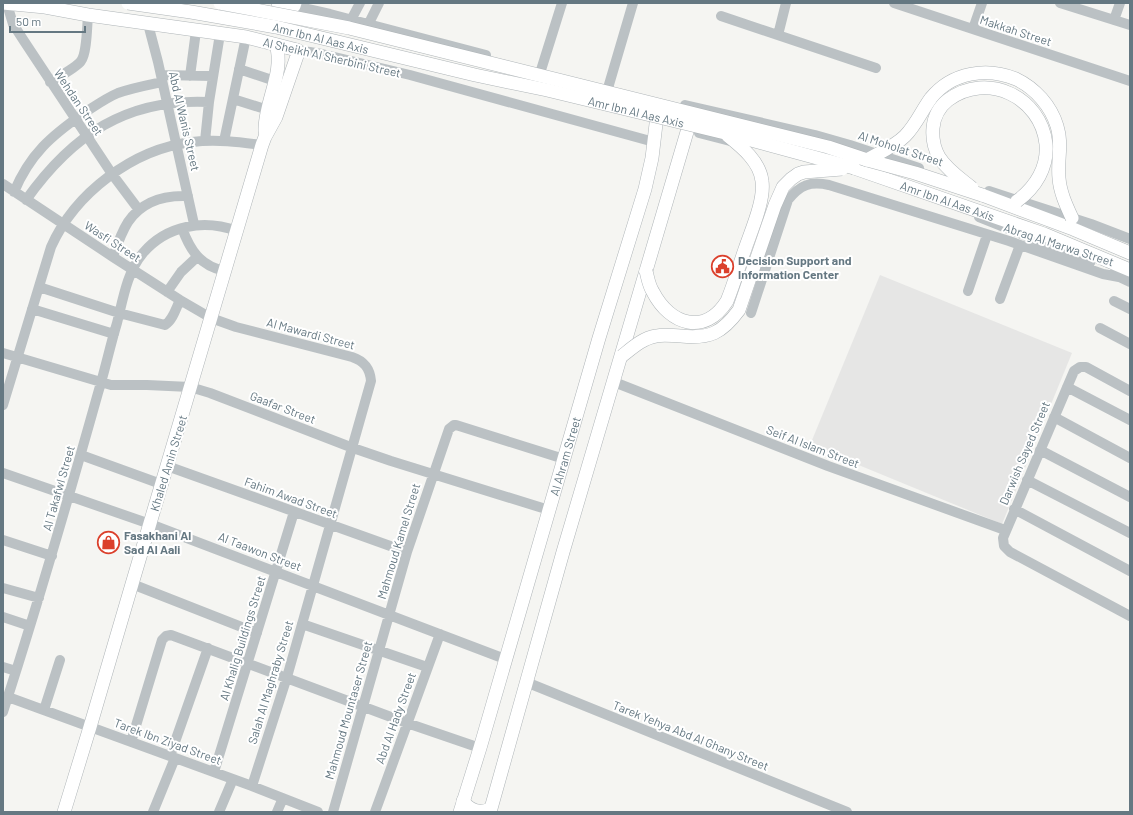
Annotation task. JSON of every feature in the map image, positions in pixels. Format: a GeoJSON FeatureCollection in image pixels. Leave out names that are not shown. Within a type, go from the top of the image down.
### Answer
{"type":"FeatureCollection","features":[{"type":"Feature","properties":{"kind":"main road","name":"Amr Ibn Al Aas Axis"},"geometry":{"type":"LineString","coordinates":[[128,3],[191,12],[276,27],[725,133],[854,168],[1044,234],[1124,273]]}},
{"type":"Feature","properties":{"kind":"main road","name":"Amr Ibn Al Aas Axis"},"geometry":{"type":"LineString","coordinates":[[220,3],[317,21],[382,36],[828,147],[982,195],[1073,229],[1130,253]]}},
{"type":"Feature","properties":{"kind":"main road"},"geometry":{"type":"LineString","coordinates":[[278,3],[295,4]]}},
{"type":"Feature","properties":{"kind":"main road","name":"Al Sheikh Al Sherbini Street"},"geometry":{"type":"LineString","coordinates":[[5,4],[41,5],[88,15],[246,37],[297,50]]}},
{"type":"Feature","properties":{"kind":"main road","name":"Khaled Amin Street"},"geometry":{"type":"LineString","coordinates":[[264,141],[268,110],[275,81],[279,54],[276,44]]}},
{"type":"Feature","properties":{"kind":"main road","name":"Khaled Amin Street"},"geometry":{"type":"LineString","coordinates":[[64,812],[264,141],[278,112],[297,56],[297,50]]}},
{"type":"Feature","properties":{"kind":"main road"},"geometry":{"type":"LineString","coordinates":[[867,160],[904,138],[911,130],[921,112],[932,97],[938,90],[953,80],[978,72],[996,73],[1008,76],[1024,84],[1038,95],[1046,104],[1057,126],[1060,150],[1059,177],[1062,194],[1072,218]]}},
{"type":"Feature","properties":{"kind":"main road"},"geometry":{"type":"LineString","coordinates":[[982,195],[960,178],[940,159],[933,143],[932,134],[936,117],[945,103],[959,93],[979,88],[1002,90],[1017,97],[1035,113],[1043,128],[1046,146],[1046,156],[1043,169],[1031,189],[1017,201]]}},
{"type":"Feature","properties":{"kind":"main road","name":"Al Ahram Street"},"geometry":{"type":"LineString","coordinates":[[461,806],[480,748],[599,338],[645,189],[654,142],[659,99]]}},
{"type":"Feature","properties":{"kind":"main road"},"geometry":{"type":"LineString","coordinates":[[461,806],[482,812],[490,811],[563,552],[622,356],[694,107]]}},
{"type":"Feature","properties":{"kind":"main road"},"geometry":{"type":"LineString","coordinates":[[646,271],[650,288],[660,304],[672,316],[681,320],[691,322],[709,319],[720,311],[727,301],[758,209],[762,182],[754,161],[725,133]]}},
{"type":"Feature","properties":{"kind":"main road"},"geometry":{"type":"LineString","coordinates":[[622,356],[650,337],[665,335],[703,336],[722,330],[740,310],[775,205],[783,188],[790,179],[804,172],[854,168]]}},
{"type":"Feature","properties":{"kind":"street"},"geometry":{"type":"LineString","coordinates":[[351,20],[360,3]]}},
{"type":"Feature","properties":{"kind":"street"},"geometry":{"type":"LineString","coordinates":[[368,25],[379,3]]}},
{"type":"Feature","properties":{"kind":"street"},"geometry":{"type":"LineString","coordinates":[[541,70],[561,3]]}},
{"type":"Feature","properties":{"kind":"street"},"geometry":{"type":"LineString","coordinates":[[608,88],[633,3]]}},
{"type":"Feature","properties":{"kind":"street"},"geometry":{"type":"LineString","coordinates":[[778,35],[786,3]]}},
{"type":"Feature","properties":{"kind":"street","name":"Makkah Street"},"geometry":{"type":"LineString","coordinates":[[894,3],[1130,81]]}},
{"type":"Feature","properties":{"kind":"street"},"geometry":{"type":"LineString","coordinates":[[973,29],[982,3]]}},
{"type":"Feature","properties":{"kind":"street"},"geometry":{"type":"LineString","coordinates":[[1060,3],[1130,26]]}},
{"type":"Feature","properties":{"kind":"street"},"geometry":{"type":"LineString","coordinates":[[1114,20],[1120,3]]}},
{"type":"Feature","properties":{"kind":"street","name":"Wehdan Street"},"geometry":{"type":"LineString","coordinates":[[5,4],[18,33],[75,120],[139,210]]}},
{"type":"Feature","properties":{"kind":"street"},"geometry":{"type":"LineString","coordinates":[[295,4],[368,25],[608,88],[659,99]]}},
{"type":"Feature","properties":{"kind":"street"},"geometry":{"type":"LineString","coordinates":[[50,82],[79,64],[83,58],[88,15]]}},
{"type":"Feature","properties":{"kind":"street"},"geometry":{"type":"LineString","coordinates":[[721,16],[876,68]]}},
{"type":"Feature","properties":{"kind":"street","name":"Abd Al Wanis Street"},"geometry":{"type":"LineString","coordinates":[[148,24],[162,78],[194,224]]}},
{"type":"Feature","properties":{"kind":"street"},"geometry":{"type":"LineString","coordinates":[[190,76],[196,30]]}},
{"type":"Feature","properties":{"kind":"street"},"geometry":{"type":"LineString","coordinates":[[205,140],[209,102],[220,34]]}},
{"type":"Feature","properties":{"kind":"street"},"geometry":{"type":"LineString","coordinates":[[224,141],[246,37]]}},
{"type":"Feature","properties":{"kind":"street","name":"Al Sheikh Al Sherbini Street"},"geometry":{"type":"LineString","coordinates":[[297,50],[322,54],[410,75],[654,142]]}},
{"type":"Feature","properties":{"kind":"street"},"geometry":{"type":"LineString","coordinates":[[239,69],[275,81]]}},
{"type":"Feature","properties":{"kind":"street"},"geometry":{"type":"LineString","coordinates":[[14,192],[25,169],[49,139],[97,104],[117,94],[162,78],[213,76]]}},
{"type":"Feature","properties":{"kind":"street"},"geometry":{"type":"LineString","coordinates":[[233,99],[268,110]]}},
{"type":"Feature","properties":{"kind":"street","name":"Al Moholat Street"},"geometry":{"type":"LineString","coordinates":[[659,99],[850,145],[1091,224],[1130,239]]}},
{"type":"Feature","properties":{"kind":"street"},"geometry":{"type":"LineString","coordinates":[[26,200],[41,179],[69,150],[86,136],[101,127],[133,112],[167,104],[209,102]]}},
{"type":"Feature","properties":{"kind":"street"},"geometry":{"type":"LineString","coordinates":[[688,130],[832,167],[949,205],[1066,252],[1124,273],[1130,282]]}},
{"type":"Feature","properties":{"kind":"street"},"geometry":{"type":"LineString","coordinates":[[3,405],[51,248],[63,224],[86,198],[112,174],[124,166],[150,153],[176,144],[205,140],[264,141]]}},
{"type":"Feature","properties":{"kind":"street","name":"Wasfi Street"},"geometry":{"type":"LineString","coordinates":[[3,184],[167,292],[211,318]]}},
{"type":"Feature","properties":{"kind":"street","name":"Abrag Al Marwa Street"},"geometry":{"type":"LineString","coordinates":[[750,313],[788,200],[794,192],[806,185],[811,184],[829,185],[1020,245],[1103,274],[1124,273]]}},
{"type":"Feature","properties":{"kind":"street"},"geometry":{"type":"LineString","coordinates":[[113,257],[128,222],[139,210],[147,204],[166,197],[188,196]]}},
{"type":"Feature","properties":{"kind":"street","name":"Al Takafwl Street"},"geometry":{"type":"LineString","coordinates":[[3,712],[52,556],[101,383],[125,289],[133,270],[143,253],[152,244],[173,231],[194,224],[212,224],[237,230]]}},
{"type":"Feature","properties":{"kind":"street"},"geometry":{"type":"LineString","coordinates":[[182,228],[197,257],[206,264],[216,269],[225,271]]}},
{"type":"Feature","properties":{"kind":"street"},"geometry":{"type":"LineString","coordinates":[[968,291],[987,235]]}},
{"type":"Feature","properties":{"kind":"street"},"geometry":{"type":"LineString","coordinates":[[1000,299],[1020,245]]}},
{"type":"Feature","properties":{"kind":"street"},"geometry":{"type":"LineString","coordinates":[[167,292],[182,272],[197,257]]}},
{"type":"Feature","properties":{"kind":"street"},"geometry":{"type":"LineString","coordinates":[[39,287],[119,313],[165,325],[172,319],[180,300]]}},
{"type":"Feature","properties":{"kind":"street"},"geometry":{"type":"LineString","coordinates":[[1114,301],[1130,309]]}},
{"type":"Feature","properties":{"kind":"street"},"geometry":{"type":"LineString","coordinates":[[32,309],[114,334]]}},
{"type":"Feature","properties":{"kind":"street","name":"Al Mawardi Street"},"geometry":{"type":"LineString","coordinates":[[211,318],[236,327],[352,357],[363,362],[369,370],[371,380],[331,525]]}},
{"type":"Feature","properties":{"kind":"street"},"geometry":{"type":"LineString","coordinates":[[1100,328],[1130,344]]}},
{"type":"Feature","properties":{"kind":"street","name":"Gaafar Street"},"geometry":{"type":"LineString","coordinates":[[3,353],[115,386],[147,385],[190,387],[210,393],[353,448],[432,475],[549,510]]}},
{"type":"Feature","properties":{"kind":"street","name":"Darwish Sayed Street"},"geometry":{"type":"LineString","coordinates":[[1005,530],[1074,371],[1077,368],[1086,368],[1130,391]]}},
{"type":"Feature","properties":{"kind":"street","name":"Seif Al Islam Street"},"geometry":{"type":"LineString","coordinates":[[614,382],[828,466],[1005,530]]}},
{"type":"Feature","properties":{"kind":"street"},"geometry":{"type":"LineString","coordinates":[[1067,387],[1130,420]]}},
{"type":"Feature","properties":{"kind":"street"},"geometry":{"type":"LineString","coordinates":[[1054,417],[1130,458]]}},
{"type":"Feature","properties":{"kind":"street","name":"Mahmoud Kamel Street"},"geometry":{"type":"LineString","coordinates":[[389,614],[407,552],[449,428],[454,425],[564,459]]}},
{"type":"Feature","properties":{"kind":"street"},"geometry":{"type":"LineString","coordinates":[[1040,450],[1130,497]]}},
{"type":"Feature","properties":{"kind":"street"},"geometry":{"type":"LineString","coordinates":[[81,455],[161,484]]}},
{"type":"Feature","properties":{"kind":"street","name":"Fahim Awad Street"},"geometry":{"type":"LineString","coordinates":[[167,466],[407,552]]}},
{"type":"Feature","properties":{"kind":"street","name":"Al Taawon Street"},"geometry":{"type":"LineString","coordinates":[[3,473],[150,524],[505,659]]}},
{"type":"Feature","properties":{"kind":"street"},"geometry":{"type":"LineString","coordinates":[[1027,480],[1130,533]]}},
{"type":"Feature","properties":{"kind":"street"},"geometry":{"type":"LineString","coordinates":[[1014,509],[1130,571]]}},
{"type":"Feature","properties":{"kind":"street","name":"Al Khalig Buildings Street"},"geometry":{"type":"LineString","coordinates":[[214,772],[294,512]]}},
{"type":"Feature","properties":{"kind":"street","name":"Salah Al Maghraby Street"},"geometry":{"type":"LineString","coordinates":[[252,786],[287,677],[331,525]]}},
{"type":"Feature","properties":{"kind":"street"},"geometry":{"type":"LineString","coordinates":[[1005,530],[1002,538],[1007,550],[1130,616]]}},
{"type":"Feature","properties":{"kind":"street"},"geometry":{"type":"LineString","coordinates":[[3,540],[52,556]]}},
{"type":"Feature","properties":{"kind":"street"},"geometry":{"type":"LineString","coordinates":[[132,584],[257,633]]}},
{"type":"Feature","properties":{"kind":"street"},"geometry":{"type":"LineString","coordinates":[[3,588],[39,598]]}},
{"type":"Feature","properties":{"kind":"street","name":"Mahmoud Mountaser Street"},"geometry":{"type":"LineString","coordinates":[[333,812],[389,614]]}},
{"type":"Feature","properties":{"kind":"street"},"geometry":{"type":"LineString","coordinates":[[3,617],[30,626]]}},
{"type":"Feature","properties":{"kind":"street"},"geometry":{"type":"LineString","coordinates":[[302,624],[427,667]]}},
{"type":"Feature","properties":{"kind":"street","name":"Abd Al Hady Street"},"geometry":{"type":"LineString","coordinates":[[375,812],[440,634]]}},
{"type":"Feature","properties":{"kind":"street"},"geometry":{"type":"LineString","coordinates":[[131,742],[161,642],[166,636],[171,635],[407,723],[480,748]]}},
{"type":"Feature","properties":{"kind":"street"},"geometry":{"type":"LineString","coordinates":[[153,812],[208,648]]}},
{"type":"Feature","properties":{"kind":"street"},"geometry":{"type":"LineString","coordinates":[[44,710],[60,660]]}},
{"type":"Feature","properties":{"kind":"street"},"geometry":{"type":"LineString","coordinates":[[3,667],[16,671]]}},
{"type":"Feature","properties":{"kind":"street","name":"Tarek Yehya Abd Al Ghany Street"},"geometry":{"type":"LineString","coordinates":[[526,682],[847,812]]}},
{"type":"Feature","properties":{"kind":"street","name":"Tarek Ibn Ziyad Street"},"geometry":{"type":"LineString","coordinates":[[8,697],[252,786],[318,812]]}},
{"type":"Feature","properties":{"kind":"street"},"geometry":{"type":"LineString","coordinates":[[219,812],[233,779]]}},
{"type":"Feature","properties":{"kind":"street"},"geometry":{"type":"LineString","coordinates":[[277,812],[283,798]]}},
{"type":"Feature","properties":{"kind":"shaded area"},"geometry":{"type":"Polygon","coordinates":[[[880,275],[1072,353],[1002,524],[810,445],[880,275]]]}},
{"type":"Feature","properties":{"kind":"place","name":"Decision Support and Information Center"},"geometry":{"type":"Point","coordinates":[722,267]}},
{"type":"Feature","properties":{"kind":"place","name":"Fasakhani Al Sad Al Aali"},"geometry":{"type":"Point","coordinates":[109,542]}}]}
